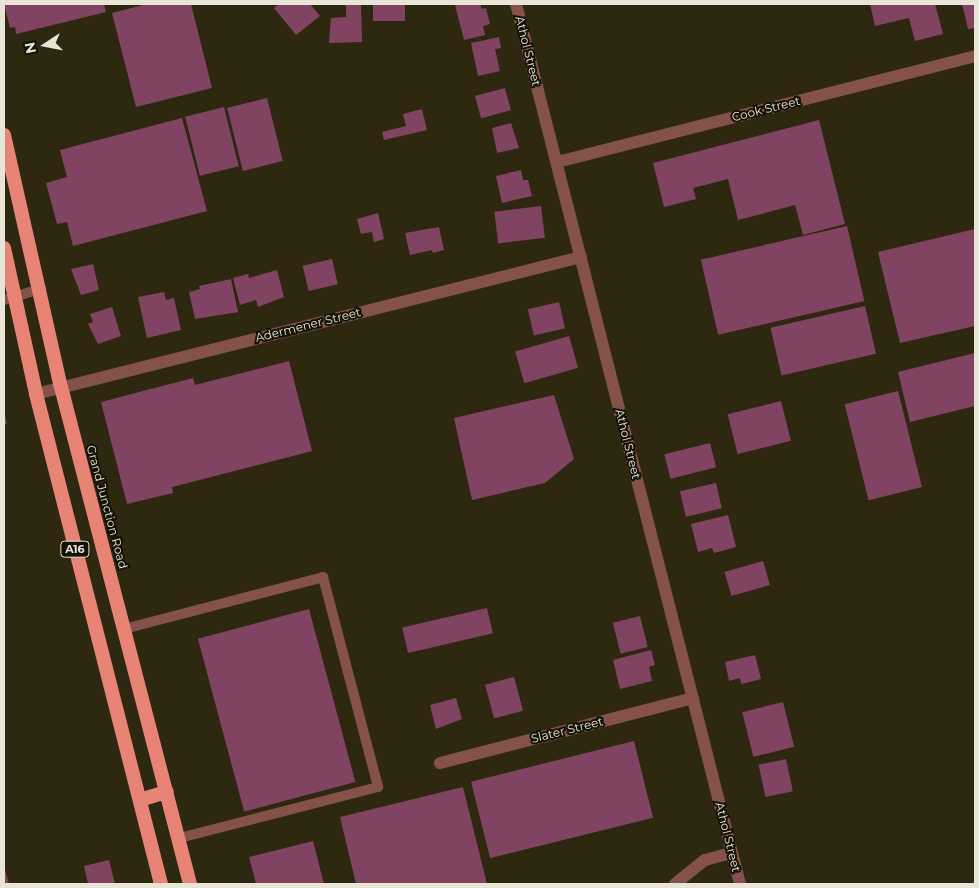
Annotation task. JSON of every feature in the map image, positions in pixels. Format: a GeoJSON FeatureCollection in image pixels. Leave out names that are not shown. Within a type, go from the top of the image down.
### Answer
{"type":"FeatureCollection","features":[{"type":"Feature","properties":{"kind":"highway","name":"Grand Junction Road"},"geometry":{"type":"LineString","coordinates":[[4,135],[41,289],[61,387],[190,884]]}},
{"type":"Feature","properties":{"kind":"highway","name":"A16"},"geometry":{"type":"LineString","coordinates":[[4,248],[10,298],[161,884]]}},
{"type":"Feature","properties":{"kind":"highway"},"geometry":{"type":"LineString","coordinates":[[140,800],[167,792]]}},
{"type":"Feature","properties":{"kind":"street","name":"Athol Street"},"geometry":{"type":"LineString","coordinates":[[516,4],[740,884]]}},
{"type":"Feature","properties":{"kind":"street","name":"Cook Street"},"geometry":{"type":"LineString","coordinates":[[557,162],[975,56]]}},
{"type":"Feature","properties":{"kind":"street","name":"Adermener Street"},"geometry":{"type":"LineString","coordinates":[[36,394],[580,256]]}},
{"type":"Feature","properties":{"kind":"street","name":"Slater Street"},"geometry":{"type":"LineString","coordinates":[[440,762],[693,698]]}},
{"type":"Feature","properties":{"kind":"street"},"geometry":{"type":"LineString","coordinates":[[675,884],[705,860],[732,853]]}},
{"type":"Feature","properties":{"kind":"lane"},"geometry":{"type":"LineString","coordinates":[[10,298],[41,289]]}},
{"type":"Feature","properties":{"kind":"lane"},"geometry":{"type":"LineString","coordinates":[[124,629],[323,577],[378,786],[179,838]]}},
{"type":"Feature","properties":{"kind":"building"},"geometry":{"type":"Polygon","coordinates":[[[4,4],[104,4],[106,12],[16,34],[15,27],[10,28],[4,4]]]}},
{"type":"Feature","properties":{"kind":"building"},"geometry":{"type":"Polygon","coordinates":[[[147,4],[191,4],[212,88],[136,107],[112,13],[147,4]]]}},
{"type":"Feature","properties":{"kind":"building"},"geometry":{"type":"Polygon","coordinates":[[[279,4],[310,4],[320,16],[296,35],[274,8],[279,4]]]}},
{"type":"Feature","properties":{"kind":"building"},"geometry":{"type":"Polygon","coordinates":[[[346,4],[361,4],[362,42],[329,43],[331,18],[346,17],[346,4]]]}},
{"type":"Feature","properties":{"kind":"building"},"geometry":{"type":"Polygon","coordinates":[[[373,4],[405,4],[405,21],[373,21],[373,4]]]}},
{"type":"Feature","properties":{"kind":"building"},"geometry":{"type":"Polygon","coordinates":[[[480,4],[482,9],[486,8],[490,24],[483,26],[485,35],[464,40],[455,5],[480,4]]]}},
{"type":"Feature","properties":{"kind":"building"},"geometry":{"type":"Polygon","coordinates":[[[870,4],[935,4],[943,34],[915,41],[909,18],[875,26],[870,4]]]}},
{"type":"Feature","properties":{"kind":"building"},"geometry":{"type":"Polygon","coordinates":[[[962,4],[975,4],[975,28],[968,29],[962,4]]]}},
{"type":"Feature","properties":{"kind":"building"},"geometry":{"type":"Polygon","coordinates":[[[499,37],[501,48],[495,49],[500,71],[478,76],[471,43],[499,37]]]}},
{"type":"Feature","properties":{"kind":"building"},"geometry":{"type":"Polygon","coordinates":[[[505,88],[511,110],[481,118],[475,96],[505,88]]]}},
{"type":"Feature","properties":{"kind":"building"},"geometry":{"type":"Polygon","coordinates":[[[267,98],[283,161],[243,171],[227,108],[267,98]]]}},
{"type":"Feature","properties":{"kind":"building"},"geometry":{"type":"Polygon","coordinates":[[[224,107],[239,166],[200,176],[185,117],[224,107]]]}},
{"type":"Feature","properties":{"kind":"building"},"geometry":{"type":"Polygon","coordinates":[[[422,109],[427,130],[384,140],[382,132],[406,126],[403,114],[422,109]]]}},
{"type":"Feature","properties":{"kind":"building"},"geometry":{"type":"Polygon","coordinates":[[[182,118],[207,211],[73,246],[67,222],[57,224],[46,183],[67,177],[60,150],[182,118]]]}},
{"type":"Feature","properties":{"kind":"building"},"geometry":{"type":"Polygon","coordinates":[[[819,120],[845,224],[803,235],[795,205],[738,220],[728,179],[693,188],[696,199],[664,207],[653,163],[819,120]]]}},
{"type":"Feature","properties":{"kind":"building"},"geometry":{"type":"Polygon","coordinates":[[[511,123],[519,148],[497,153],[492,128],[511,123]]]}},
{"type":"Feature","properties":{"kind":"building"},"geometry":{"type":"Polygon","coordinates":[[[521,170],[523,180],[528,180],[532,196],[502,203],[496,176],[521,170]]]}},
{"type":"Feature","properties":{"kind":"building"},"geometry":{"type":"Polygon","coordinates":[[[541,206],[545,238],[498,243],[494,212],[541,206]]]}},
{"type":"Feature","properties":{"kind":"building"},"geometry":{"type":"Polygon","coordinates":[[[378,213],[384,239],[374,242],[372,232],[361,234],[357,219],[378,213]]]}},
{"type":"Feature","properties":{"kind":"building"},"geometry":{"type":"Polygon","coordinates":[[[847,226],[864,301],[718,335],[701,260],[847,226]]]}},
{"type":"Feature","properties":{"kind":"building"},"geometry":{"type":"Polygon","coordinates":[[[439,227],[444,250],[433,253],[432,250],[410,255],[405,233],[439,227]]]}},
{"type":"Feature","properties":{"kind":"building"},"geometry":{"type":"Polygon","coordinates":[[[975,229],[975,326],[900,343],[878,252],[975,229]]]}},
{"type":"Feature","properties":{"kind":"building"},"geometry":{"type":"Polygon","coordinates":[[[332,259],[338,284],[309,291],[303,266],[332,259]]]}},
{"type":"Feature","properties":{"kind":"building"},"geometry":{"type":"Polygon","coordinates":[[[93,264],[99,290],[81,295],[71,269],[93,264]]]}},
{"type":"Feature","properties":{"kind":"building"},"geometry":{"type":"Polygon","coordinates":[[[277,270],[284,297],[258,307],[256,300],[240,305],[233,278],[248,274],[249,278],[277,270]]]}},
{"type":"Feature","properties":{"kind":"building"},"geometry":{"type":"Polygon","coordinates":[[[231,279],[238,312],[195,319],[189,292],[200,289],[199,286],[231,279]]]}},
{"type":"Feature","properties":{"kind":"building"},"geometry":{"type":"Polygon","coordinates":[[[164,292],[166,300],[174,298],[181,330],[147,338],[138,297],[164,292]]]}},
{"type":"Feature","properties":{"kind":"building"},"geometry":{"type":"Polygon","coordinates":[[[559,302],[565,328],[534,336],[528,309],[559,302]]]}},
{"type":"Feature","properties":{"kind":"building"},"geometry":{"type":"Polygon","coordinates":[[[865,306],[876,354],[782,376],[770,328],[865,306]]]}},
{"type":"Feature","properties":{"kind":"building"},"geometry":{"type":"Polygon","coordinates":[[[112,307],[121,336],[98,344],[88,324],[93,322],[90,314],[112,307]]]}},
{"type":"Feature","properties":{"kind":"building"},"geometry":{"type":"Polygon","coordinates":[[[569,336],[578,368],[524,383],[515,351],[569,336]]]}},
{"type":"Feature","properties":{"kind":"building"},"geometry":{"type":"Polygon","coordinates":[[[975,353],[975,406],[910,422],[898,372],[975,353]]]}},
{"type":"Feature","properties":{"kind":"building"},"geometry":{"type":"Polygon","coordinates":[[[289,361],[312,451],[172,487],[173,493],[127,504],[101,402],[193,378],[195,385],[289,361]]]}},
{"type":"Feature","properties":{"kind":"building"},"geometry":{"type":"Polygon","coordinates":[[[898,391],[922,487],[869,500],[845,404],[898,391]]]}},
{"type":"Feature","properties":{"kind":"building"},"geometry":{"type":"Polygon","coordinates":[[[554,395],[574,459],[545,483],[472,500],[454,418],[554,395]]]}},
{"type":"Feature","properties":{"kind":"building"},"geometry":{"type":"Polygon","coordinates":[[[781,401],[791,441],[738,454],[728,414],[781,401]]]}},
{"type":"Feature","properties":{"kind":"building"},"geometry":{"type":"Polygon","coordinates":[[[4,412],[7,424],[4,424],[4,412]]]}},
{"type":"Feature","properties":{"kind":"building"},"geometry":{"type":"Polygon","coordinates":[[[710,443],[716,467],[670,479],[664,454],[710,443]]]}},
{"type":"Feature","properties":{"kind":"building"},"geometry":{"type":"Polygon","coordinates":[[[716,483],[722,508],[686,517],[680,491],[716,483]]]}},
{"type":"Feature","properties":{"kind":"building"},"geometry":{"type":"Polygon","coordinates":[[[728,515],[736,547],[714,553],[712,548],[698,552],[691,524],[728,515]]]}},
{"type":"Feature","properties":{"kind":"building"},"geometry":{"type":"Polygon","coordinates":[[[763,561],[770,585],[731,596],[725,572],[763,561]]]}},
{"type":"Feature","properties":{"kind":"building"},"geometry":{"type":"Polygon","coordinates":[[[487,608],[493,633],[408,653],[402,628],[487,608]]]}},
{"type":"Feature","properties":{"kind":"building"},"geometry":{"type":"Polygon","coordinates":[[[309,609],[355,782],[244,812],[198,639],[309,609]]]}},
{"type":"Feature","properties":{"kind":"building"},"geometry":{"type":"Polygon","coordinates":[[[640,616],[648,647],[621,654],[613,623],[640,616]]]}},
{"type":"Feature","properties":{"kind":"building"},"geometry":{"type":"Polygon","coordinates":[[[651,650],[655,665],[649,667],[652,681],[620,689],[613,660],[651,650]]]}},
{"type":"Feature","properties":{"kind":"building"},"geometry":{"type":"Polygon","coordinates":[[[755,655],[761,679],[741,684],[740,678],[729,681],[725,662],[755,655]]]}},
{"type":"Feature","properties":{"kind":"building"},"geometry":{"type":"Polygon","coordinates":[[[514,677],[523,711],[494,719],[485,685],[514,677]]]}},
{"type":"Feature","properties":{"kind":"building"},"geometry":{"type":"Polygon","coordinates":[[[456,698],[462,719],[436,729],[430,705],[456,698]]]}},
{"type":"Feature","properties":{"kind":"building"},"geometry":{"type":"Polygon","coordinates":[[[783,702],[794,747],[753,757],[742,712],[783,702]]]}},
{"type":"Feature","properties":{"kind":"building"},"geometry":{"type":"Polygon","coordinates":[[[634,741],[653,818],[490,858],[471,782],[634,741]]]}},
{"type":"Feature","properties":{"kind":"building"},"geometry":{"type":"Polygon","coordinates":[[[786,759],[793,791],[765,797],[759,765],[786,759]]]}},
{"type":"Feature","properties":{"kind":"building"},"geometry":{"type":"Polygon","coordinates":[[[463,787],[487,884],[356,884],[340,817],[463,787]]]}},
{"type":"Feature","properties":{"kind":"building"},"geometry":{"type":"Polygon","coordinates":[[[313,841],[324,884],[256,884],[249,857],[313,841]]]}},
{"type":"Feature","properties":{"kind":"building"},"geometry":{"type":"Polygon","coordinates":[[[109,860],[115,884],[88,884],[84,866],[109,860]]]}},
{"type":"Feature","properties":{"kind":"building"},"geometry":{"type":"Polygon","coordinates":[[[4,866],[9,884],[4,884],[4,866]]]}}]}
